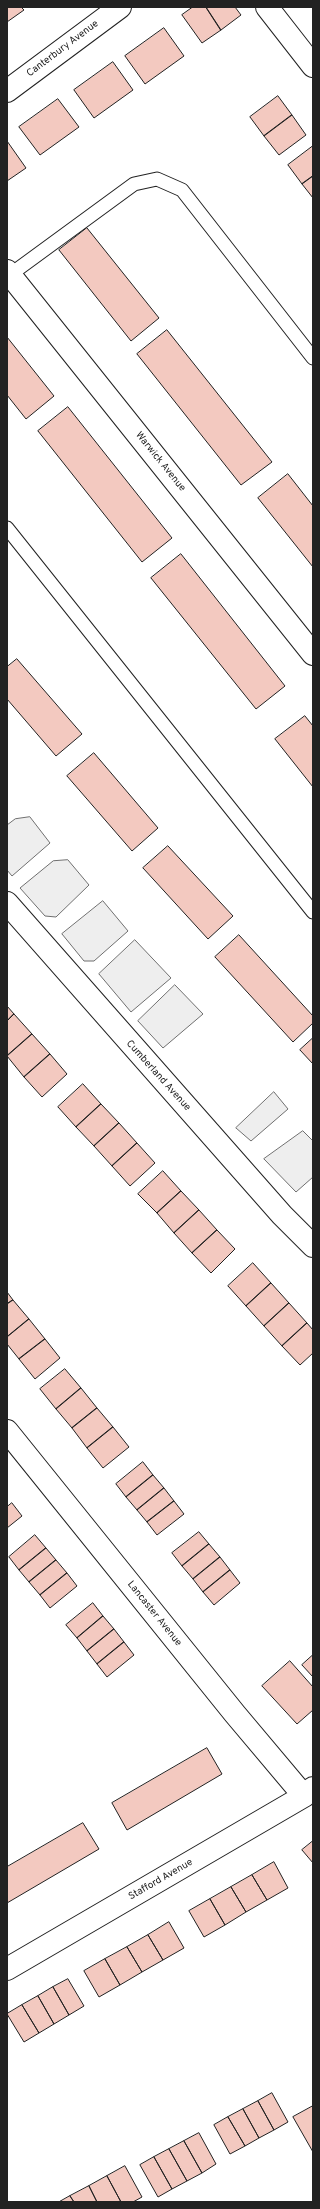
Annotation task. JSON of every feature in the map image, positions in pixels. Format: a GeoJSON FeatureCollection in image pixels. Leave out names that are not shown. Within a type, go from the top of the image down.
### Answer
{"type":"FeatureCollection","features":[{"type":"Feature","properties":{"kind":"street","name":"Canterbury Avenue"},"geometry":{"type":"LineString","coordinates":[[7,91],[120,7]]}},
{"type":"Feature","properties":{"kind":"street"},"geometry":{"type":"LineString","coordinates":[[267,7],[313,66]]}},
{"type":"Feature","properties":{"kind":"street","name":"Warwick Avenue"},"geometry":{"type":"LineString","coordinates":[[8,274],[313,654]]}},
{"type":"Feature","properties":{"kind":"street","name":"Cumberland Avenue"},"geometry":{"type":"LineString","coordinates":[[7,903],[277,1209],[313,1246]]}},
{"type":"Feature","properties":{"kind":"street","name":"Lancaster Avenue"},"geometry":{"type":"LineString","coordinates":[[7,1430],[235,1714],[309,1792]]}},
{"type":"Feature","properties":{"kind":"street","name":"Stafford Avenue"},"geometry":{"type":"LineString","coordinates":[[7,1969],[309,1792]]}},
{"type":"Feature","properties":{"kind":"lane"},"geometry":{"type":"LineString","coordinates":[[8,274],[134,184],[157,179],[182,190],[313,358]]}},
{"type":"Feature","properties":{"kind":"lane"},"geometry":{"type":"LineString","coordinates":[[7,528],[313,912]]}},
{"type":"Feature","properties":{"kind":"shaded area"},"geometry":{"type":"Polygon","coordinates":[[[30,817],[50,843],[12,876],[7,870],[7,825],[15,819],[30,817]]]}},
{"type":"Feature","properties":{"kind":"shaded area"},"geometry":{"type":"Polygon","coordinates":[[[68,860],[89,885],[56,917],[45,916],[20,888],[53,861],[68,860]]]}},
{"type":"Feature","properties":{"kind":"shaded area"},"geometry":{"type":"Polygon","coordinates":[[[103,901],[128,931],[94,961],[84,961],[62,934],[103,901]]]}},
{"type":"Feature","properties":{"kind":"shaded area"},"geometry":{"type":"Polygon","coordinates":[[[135,940],[171,978],[131,1012],[99,974],[135,940]]]}},
{"type":"Feature","properties":{"kind":"shaded area"},"geometry":{"type":"Polygon","coordinates":[[[175,985],[203,1014],[163,1048],[138,1021],[175,985]]]}},
{"type":"Feature","properties":{"kind":"shaded area"},"geometry":{"type":"Polygon","coordinates":[[[274,1092],[288,1109],[251,1141],[236,1128],[274,1092]]]}},
{"type":"Feature","properties":{"kind":"shaded area"},"geometry":{"type":"Polygon","coordinates":[[[303,1131],[313,1141],[313,1177],[296,1192],[264,1159],[303,1131]]]}},
{"type":"Feature","properties":{"kind":"building"},"geometry":{"type":"Polygon","coordinates":[[[7,7],[21,7],[24,10],[7,22],[7,7]]]}},
{"type":"Feature","properties":{"kind":"building"},"geometry":{"type":"Polygon","coordinates":[[[193,7],[206,7],[221,30],[202,43],[182,15],[193,7]]]}},
{"type":"Feature","properties":{"kind":"building"},"geometry":{"type":"Polygon","coordinates":[[[206,7],[235,7],[241,15],[221,30],[206,7]]]}},
{"type":"Feature","properties":{"kind":"building"},"geometry":{"type":"Polygon","coordinates":[[[164,28],[184,56],[145,84],[125,56],[164,28]]]}},
{"type":"Feature","properties":{"kind":"building"},"geometry":{"type":"Polygon","coordinates":[[[113,62],[133,90],[94,118],[74,90],[113,62]]]}},
{"type":"Feature","properties":{"kind":"building"},"geometry":{"type":"Polygon","coordinates":[[[278,96],[292,115],[264,136],[250,117],[278,96]]]}},
{"type":"Feature","properties":{"kind":"building"},"geometry":{"type":"Polygon","coordinates":[[[58,99],[79,127],[40,155],[19,127],[58,99]]]}},
{"type":"Feature","properties":{"kind":"building"},"geometry":{"type":"Polygon","coordinates":[[[292,115],[306,135],[279,155],[264,136],[292,115]]]}},
{"type":"Feature","properties":{"kind":"building"},"geometry":{"type":"Polygon","coordinates":[[[7,141],[26,168],[7,181],[7,141]]]}},
{"type":"Feature","properties":{"kind":"building"},"geometry":{"type":"Polygon","coordinates":[[[313,146],[313,176],[302,184],[288,165],[313,146]]]}},
{"type":"Feature","properties":{"kind":"building"},"geometry":{"type":"Polygon","coordinates":[[[313,176],[313,198],[302,184],[313,176]]]}},
{"type":"Feature","properties":{"kind":"building"},"geometry":{"type":"Polygon","coordinates":[[[87,228],[159,318],[131,341],[59,250],[87,228]]]}},
{"type":"Feature","properties":{"kind":"building"},"geometry":{"type":"Polygon","coordinates":[[[167,330],[272,462],[241,485],[137,354],[167,330]]]}},
{"type":"Feature","properties":{"kind":"building"},"geometry":{"type":"Polygon","coordinates":[[[7,337],[54,396],[26,419],[7,395],[7,337]]]}},
{"type":"Feature","properties":{"kind":"building"},"geometry":{"type":"Polygon","coordinates":[[[68,407],[172,538],[142,562],[38,431],[68,407]]]}},
{"type":"Feature","properties":{"kind":"building"},"geometry":{"type":"Polygon","coordinates":[[[288,474],[313,506],[313,567],[258,498],[288,474]]]}},
{"type":"Feature","properties":{"kind":"building"},"geometry":{"type":"Polygon","coordinates":[[[181,554],[285,686],[256,709],[151,578],[181,554]]]}},
{"type":"Feature","properties":{"kind":"building"},"geometry":{"type":"Polygon","coordinates":[[[17,659],[82,734],[56,756],[7,699],[7,667],[17,659]]]}},
{"type":"Feature","properties":{"kind":"building"},"geometry":{"type":"Polygon","coordinates":[[[305,716],[313,726],[313,787],[275,739],[305,716]]]}},
{"type":"Feature","properties":{"kind":"building"},"geometry":{"type":"Polygon","coordinates":[[[94,753],[158,828],[132,851],[67,776],[94,753]]]}},
{"type":"Feature","properties":{"kind":"building"},"geometry":{"type":"Polygon","coordinates":[[[168,846],[233,916],[208,939],[143,868],[168,846]]]}},
{"type":"Feature","properties":{"kind":"building"},"geometry":{"type":"Polygon","coordinates":[[[239,935],[313,1016],[313,1023],[293,1042],[215,957],[239,935]]]}},
{"type":"Feature","properties":{"kind":"building"},"geometry":{"type":"Polygon","coordinates":[[[7,1006],[14,1014],[7,1021],[7,1006]]]}},
{"type":"Feature","properties":{"kind":"building"},"geometry":{"type":"Polygon","coordinates":[[[14,1014],[32,1034],[7,1056],[7,1021],[14,1014]]]}},
{"type":"Feature","properties":{"kind":"building"},"geometry":{"type":"Polygon","coordinates":[[[32,1034],[50,1054],[24,1077],[7,1056],[32,1034]]]}},
{"type":"Feature","properties":{"kind":"building"},"geometry":{"type":"Polygon","coordinates":[[[313,1038],[313,1064],[300,1050],[313,1038]]]}},
{"type":"Feature","properties":{"kind":"building"},"geometry":{"type":"Polygon","coordinates":[[[50,1054],[67,1074],[42,1097],[24,1077],[50,1054]]]}},
{"type":"Feature","properties":{"kind":"building"},"geometry":{"type":"Polygon","coordinates":[[[83,1084],[101,1104],[76,1127],[58,1107],[83,1084]]]}},
{"type":"Feature","properties":{"kind":"building"},"geometry":{"type":"Polygon","coordinates":[[[101,1104],[119,1123],[94,1146],[76,1127],[101,1104]]]}},
{"type":"Feature","properties":{"kind":"building"},"geometry":{"type":"Polygon","coordinates":[[[119,1123],[137,1143],[112,1166],[94,1146],[119,1123]]]}},
{"type":"Feature","properties":{"kind":"building"},"geometry":{"type":"Polygon","coordinates":[[[137,1143],[155,1163],[130,1186],[112,1166],[137,1143]]]}},
{"type":"Feature","properties":{"kind":"building"},"geometry":{"type":"Polygon","coordinates":[[[163,1171],[181,1191],[157,1213],[138,1194],[163,1171]]]}},
{"type":"Feature","properties":{"kind":"building"},"geometry":{"type":"Polygon","coordinates":[[[181,1191],[199,1210],[174,1233],[157,1213],[181,1191]]]}},
{"type":"Feature","properties":{"kind":"building"},"geometry":{"type":"Polygon","coordinates":[[[199,1210],[217,1230],[192,1253],[174,1233],[199,1210]]]}},
{"type":"Feature","properties":{"kind":"building"},"geometry":{"type":"Polygon","coordinates":[[[217,1230],[235,1249],[211,1273],[192,1253],[217,1230]]]}},
{"type":"Feature","properties":{"kind":"building"},"geometry":{"type":"Polygon","coordinates":[[[253,1263],[271,1283],[246,1306],[228,1286],[253,1263]]]}},
{"type":"Feature","properties":{"kind":"building"},"geometry":{"type":"Polygon","coordinates":[[[271,1283],[289,1303],[264,1326],[246,1306],[271,1283]]]}},
{"type":"Feature","properties":{"kind":"building"},"geometry":{"type":"Polygon","coordinates":[[[7,1292],[13,1300],[7,1304],[7,1292]]]}},
{"type":"Feature","properties":{"kind":"building"},"geometry":{"type":"Polygon","coordinates":[[[13,1300],[29,1319],[7,1337],[7,1304],[13,1300]]]}},
{"type":"Feature","properties":{"kind":"building"},"geometry":{"type":"Polygon","coordinates":[[[289,1303],[307,1323],[282,1346],[264,1326],[289,1303]]]}},
{"type":"Feature","properties":{"kind":"building"},"geometry":{"type":"Polygon","coordinates":[[[29,1319],[45,1339],[19,1359],[7,1344],[7,1337],[29,1319]]]}},
{"type":"Feature","properties":{"kind":"building"},"geometry":{"type":"Polygon","coordinates":[[[307,1323],[313,1330],[313,1353],[300,1365],[282,1346],[307,1323]]]}},
{"type":"Feature","properties":{"kind":"building"},"geometry":{"type":"Polygon","coordinates":[[[45,1339],[60,1358],[35,1379],[19,1359],[45,1339]]]}},
{"type":"Feature","properties":{"kind":"building"},"geometry":{"type":"Polygon","coordinates":[[[65,1369],[81,1388],[56,1409],[40,1389],[65,1369]]]}},
{"type":"Feature","properties":{"kind":"building"},"geometry":{"type":"Polygon","coordinates":[[[81,1388],[97,1408],[72,1428],[56,1409],[81,1388]]]}},
{"type":"Feature","properties":{"kind":"building"},"geometry":{"type":"Polygon","coordinates":[[[97,1408],[113,1427],[87,1448],[72,1428],[97,1408]]]}},
{"type":"Feature","properties":{"kind":"building"},"geometry":{"type":"Polygon","coordinates":[[[113,1427],[129,1447],[103,1468],[87,1448],[113,1427]]]}},
{"type":"Feature","properties":{"kind":"building"},"geometry":{"type":"Polygon","coordinates":[[[143,1462],[153,1475],[126,1497],[116,1484],[143,1462]]]}},
{"type":"Feature","properties":{"kind":"building"},"geometry":{"type":"Polygon","coordinates":[[[153,1475],[164,1488],[137,1510],[126,1497],[153,1475]]]}},
{"type":"Feature","properties":{"kind":"building"},"geometry":{"type":"Polygon","coordinates":[[[164,1488],[174,1501],[147,1522],[137,1510],[164,1488]]]}},
{"type":"Feature","properties":{"kind":"building"},"geometry":{"type":"Polygon","coordinates":[[[174,1501],[184,1514],[157,1535],[147,1522],[174,1501]]]}},
{"type":"Feature","properties":{"kind":"building"},"geometry":{"type":"Polygon","coordinates":[[[12,1503],[22,1516],[7,1528],[7,1507],[12,1503]]]}},
{"type":"Feature","properties":{"kind":"building"},"geometry":{"type":"Polygon","coordinates":[[[199,1532],[209,1544],[182,1566],[172,1553],[199,1532]]]}},
{"type":"Feature","properties":{"kind":"building"},"geometry":{"type":"Polygon","coordinates":[[[35,1535],[46,1548],[19,1570],[9,1557],[35,1535]]]}},
{"type":"Feature","properties":{"kind":"building"},"geometry":{"type":"Polygon","coordinates":[[[209,1544],[220,1557],[193,1579],[182,1566],[209,1544]]]}},
{"type":"Feature","properties":{"kind":"building"},"geometry":{"type":"Polygon","coordinates":[[[46,1548],[56,1560],[29,1582],[19,1570],[46,1548]]]}},
{"type":"Feature","properties":{"kind":"building"},"geometry":{"type":"Polygon","coordinates":[[[220,1557],[230,1570],[203,1592],[193,1579],[220,1557]]]}},
{"type":"Feature","properties":{"kind":"building"},"geometry":{"type":"Polygon","coordinates":[[[56,1560],[67,1573],[40,1595],[29,1582],[56,1560]]]}},
{"type":"Feature","properties":{"kind":"building"},"geometry":{"type":"Polygon","coordinates":[[[230,1570],[240,1583],[214,1605],[203,1592],[230,1570]]]}},
{"type":"Feature","properties":{"kind":"building"},"geometry":{"type":"Polygon","coordinates":[[[67,1573],[77,1586],[50,1608],[40,1595],[67,1573]]]}},
{"type":"Feature","properties":{"kind":"building"},"geometry":{"type":"Polygon","coordinates":[[[93,1603],[103,1616],[77,1638],[66,1625],[93,1603]]]}},
{"type":"Feature","properties":{"kind":"building"},"geometry":{"type":"Polygon","coordinates":[[[103,1616],[114,1629],[87,1651],[77,1638],[103,1616]]]}},
{"type":"Feature","properties":{"kind":"building"},"geometry":{"type":"Polygon","coordinates":[[[114,1629],[124,1642],[97,1664],[87,1651],[114,1629]]]}},
{"type":"Feature","properties":{"kind":"building"},"geometry":{"type":"Polygon","coordinates":[[[124,1642],[134,1655],[107,1677],[97,1664],[124,1642]]]}},
{"type":"Feature","properties":{"kind":"building"},"geometry":{"type":"Polygon","coordinates":[[[313,1655],[313,1677],[302,1665],[313,1655]]]}},
{"type":"Feature","properties":{"kind":"building"},"geometry":{"type":"Polygon","coordinates":[[[290,1661],[313,1687],[313,1710],[297,1724],[262,1686],[290,1661]]]}},
{"type":"Feature","properties":{"kind":"building"},"geometry":{"type":"Polygon","coordinates":[[[207,1748],[222,1774],[127,1830],[112,1803],[207,1748]]]}},
{"type":"Feature","properties":{"kind":"building"},"geometry":{"type":"Polygon","coordinates":[[[83,1823],[99,1849],[7,1903],[7,1867],[83,1823]]]}},
{"type":"Feature","properties":{"kind":"building"},"geometry":{"type":"Polygon","coordinates":[[[313,1841],[313,1863],[302,1850],[313,1841]]]}},
{"type":"Feature","properties":{"kind":"building"},"geometry":{"type":"Polygon","coordinates":[[[274,1862],[288,1888],[267,1900],[252,1875],[274,1862]]]}},
{"type":"Feature","properties":{"kind":"building"},"geometry":{"type":"Polygon","coordinates":[[[252,1875],[267,1900],[246,1912],[231,1887],[252,1875]]]}},
{"type":"Feature","properties":{"kind":"building"},"geometry":{"type":"Polygon","coordinates":[[[231,1887],[246,1912],[225,1925],[210,1899],[231,1887]]]}},
{"type":"Feature","properties":{"kind":"building"},"geometry":{"type":"Polygon","coordinates":[[[210,1899],[225,1925],[204,1937],[189,1911],[210,1899]]]}},
{"type":"Feature","properties":{"kind":"building"},"geometry":{"type":"Polygon","coordinates":[[[169,1922],[184,1948],[163,1960],[148,1935],[169,1922]]]}},
{"type":"Feature","properties":{"kind":"building"},"geometry":{"type":"Polygon","coordinates":[[[148,1935],[163,1960],[142,1972],[127,1947],[148,1935]]]}},
{"type":"Feature","properties":{"kind":"building"},"geometry":{"type":"Polygon","coordinates":[[[127,1947],[142,1972],[120,1985],[105,1959],[127,1947]]]}},
{"type":"Feature","properties":{"kind":"building"},"geometry":{"type":"Polygon","coordinates":[[[105,1959],[120,1985],[99,1997],[84,1971],[105,1959]]]}},
{"type":"Feature","properties":{"kind":"building"},"geometry":{"type":"Polygon","coordinates":[[[68,1979],[84,2006],[69,2015],[53,1987],[68,1979]]]}},
{"type":"Feature","properties":{"kind":"building"},"geometry":{"type":"Polygon","coordinates":[[[53,1987],[69,2015],[54,2024],[38,1996],[53,1987]]]}},
{"type":"Feature","properties":{"kind":"building"},"geometry":{"type":"Polygon","coordinates":[[[38,1996],[54,2024],[39,2033],[22,2005],[38,1996]]]}},
{"type":"Feature","properties":{"kind":"building"},"geometry":{"type":"Polygon","coordinates":[[[22,2005],[39,2033],[24,2042],[7,2014],[22,2005]]]}},
{"type":"Feature","properties":{"kind":"building"},"geometry":{"type":"Polygon","coordinates":[[[272,2093],[288,2122],[274,2130],[258,2101],[272,2093]]]}},
{"type":"Feature","properties":{"kind":"building"},"geometry":{"type":"Polygon","coordinates":[[[258,2101],[274,2130],[259,2138],[243,2109],[258,2101]]]}},
{"type":"Feature","properties":{"kind":"building"},"geometry":{"type":"Polygon","coordinates":[[[313,2106],[313,2152],[293,2117],[313,2106]]]}},
{"type":"Feature","properties":{"kind":"building"},"geometry":{"type":"Polygon","coordinates":[[[243,2109],[259,2138],[245,2146],[228,2117],[243,2109]]]}},
{"type":"Feature","properties":{"kind":"building"},"geometry":{"type":"Polygon","coordinates":[[[228,2117],[245,2146],[230,2154],[214,2125],[228,2117]]]}},
{"type":"Feature","properties":{"kind":"building"},"geometry":{"type":"Polygon","coordinates":[[[199,2133],[216,2164],[202,2173],[184,2141],[199,2133]]]}},
{"type":"Feature","properties":{"kind":"building"},"geometry":{"type":"Polygon","coordinates":[[[184,2141],[202,2173],[187,2181],[169,2149],[184,2141]]]}},
{"type":"Feature","properties":{"kind":"building"},"geometry":{"type":"Polygon","coordinates":[[[169,2149],[187,2181],[172,2189],[154,2157],[169,2149]]]}},
{"type":"Feature","properties":{"kind":"building"},"geometry":{"type":"Polygon","coordinates":[[[154,2157],[172,2189],[158,2197],[140,2165],[154,2157]]]}},
{"type":"Feature","properties":{"kind":"building"},"geometry":{"type":"Polygon","coordinates":[[[125,2166],[142,2197],[133,2202],[121,2202],[107,2176],[125,2166]]]}},
{"type":"Feature","properties":{"kind":"building"},"geometry":{"type":"Polygon","coordinates":[[[107,2176],[121,2202],[97,2202],[89,2186],[107,2176]]]}},
{"type":"Feature","properties":{"kind":"building"},"geometry":{"type":"Polygon","coordinates":[[[89,2186],[97,2202],[74,2202],[70,2196],[89,2186]]]}},
{"type":"Feature","properties":{"kind":"building"},"geometry":{"type":"Polygon","coordinates":[[[70,2196],[74,2202],[59,2202],[70,2196]]]}}]}
